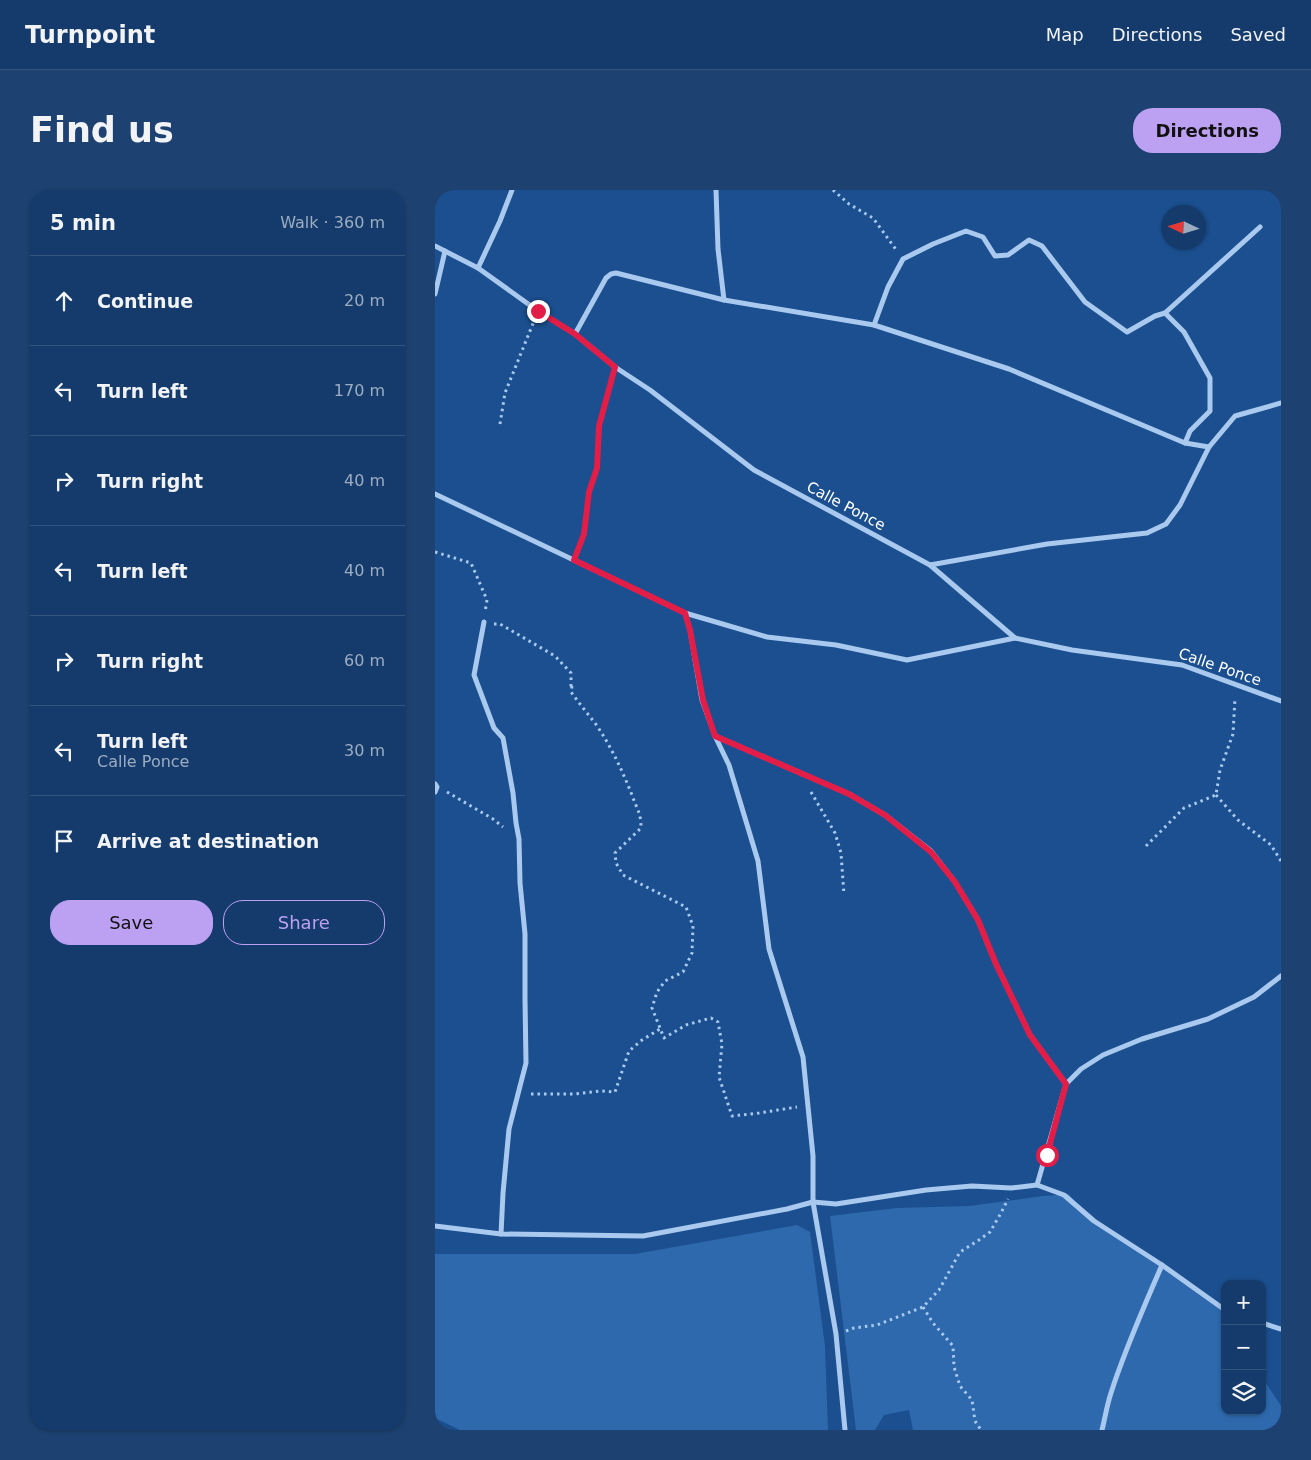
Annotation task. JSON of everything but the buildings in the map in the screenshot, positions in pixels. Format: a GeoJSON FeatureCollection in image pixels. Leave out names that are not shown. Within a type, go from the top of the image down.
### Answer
{"type":"FeatureCollection","features":[{"type":"Feature","properties":{"kind":"street"},"geometry":{"type":"LineString","coordinates":[[478,268],[512,190]]}},
{"type":"Feature","properties":{"kind":"street"},"geometry":{"type":"LineString","coordinates":[[715,190],[718,249],[724,300]]}},
{"type":"Feature","properties":{"kind":"street"},"geometry":{"type":"LineString","coordinates":[[874,325],[888,287],[903,259],[933,244],[966,231],[983,237],[995,256],[1008,255],[1029,240],[1042,246],[1085,302],[1127,332],[1155,316],[1165,313],[1260,227]]}},
{"type":"Feature","properties":{"kind":"street","name":"Calle Ponce"},"geometry":{"type":"LineString","coordinates":[[435,246],[478,268],[538,311],[575,334],[615,367],[650,390],[753,470],[930,565],[1015,638],[1072,650],[1182,665],[1281,701]]}},
{"type":"Feature","properties":{"kind":"street"},"geometry":{"type":"LineString","coordinates":[[435,294],[445,251]]}},
{"type":"Feature","properties":{"kind":"street"},"geometry":{"type":"LineString","coordinates":[[575,334],[606,278],[616,273],[724,300],[874,325],[1009,369],[1185,444],[1209,447]]}},
{"type":"Feature","properties":{"kind":"street"},"geometry":{"type":"LineString","coordinates":[[1165,313],[1184,332],[1210,378],[1210,411],[1190,431],[1185,444]]}},
{"type":"Feature","properties":{"kind":"street"},"geometry":{"type":"LineString","coordinates":[[930,565],[1047,544],[1147,533],[1166,524],[1171,518],[1180,505],[1209,447],[1235,416],[1281,403]]}},
{"type":"Feature","properties":{"kind":"street"},"geometry":{"type":"LineString","coordinates":[[435,494],[685,613],[767,637],[836,645],[907,660],[1015,638]]}},
{"type":"Feature","properties":{"kind":"street"},"geometry":{"type":"LineString","coordinates":[[685,613],[703,700],[715,736],[729,765],[758,861],[769,949],[803,1058],[813,1156],[813,1202],[836,1334],[845,1430]]}},
{"type":"Feature","properties":{"kind":"street"},"geometry":{"type":"LineString","coordinates":[[484,622],[474,674],[494,728],[503,738],[519,840],[520,883],[525,934],[527,1063],[509,1129],[501,1234]]}},
{"type":"Feature","properties":{"kind":"street"},"geometry":{"type":"LineString","coordinates":[[715,736],[849,794],[885,815],[931,852],[955,882],[978,920],[996,964],[1030,1035],[1066,1084]]}},
{"type":"Feature","properties":{"kind":"street"},"geometry":{"type":"LineString","coordinates":[[1037,1185],[1066,1084],[1081,1070],[1103,1055],[1142,1039],[1208,1019],[1254,997],[1281,976]]}},
{"type":"Feature","properties":{"kind":"street"},"geometry":{"type":"LineString","coordinates":[[435,1226],[501,1234],[643,1236],[787,1209],[813,1202],[836,1204],[926,1190],[972,1186],[1011,1188],[1037,1185],[1064,1195],[1094,1221],[1162,1265],[1221,1307]]}},
{"type":"Feature","properties":{"kind":"street"},"geometry":{"type":"LineString","coordinates":[[1101,1430],[1110,1394],[1123,1358],[1162,1265]]}},
{"type":"Feature","properties":{"kind":"street"},"geometry":{"type":"LineString","coordinates":[[1266,1324],[1281,1329]]}},
{"type":"Feature","properties":{"kind":"path"},"geometry":{"type":"LineString","coordinates":[[833,190],[849,204],[873,218],[903,259]]}},
{"type":"Feature","properties":{"kind":"path"},"geometry":{"type":"LineString","coordinates":[[500,424],[505,393],[538,311]]}},
{"type":"Feature","properties":{"kind":"path"},"geometry":{"type":"LineString","coordinates":[[574,560],[584,534],[589,492],[597,468],[599,426],[615,367]]}},
{"type":"Feature","properties":{"kind":"path"},"geometry":{"type":"LineString","coordinates":[[435,552],[471,563],[487,600],[484,622],[500,624],[555,656],[571,672],[571,692],[595,722],[622,770],[641,815],[641,828],[615,853],[616,864],[623,875],[686,907],[693,926],[692,953],[683,972],[665,981],[657,992],[652,1008],[663,1038],[686,1025],[711,1018],[718,1022],[722,1044],[719,1076],[732,1116],[808,1105]]}},
{"type":"Feature","properties":{"kind":"path"},"geometry":{"type":"LineString","coordinates":[[1216,795],[1220,770],[1233,734],[1236,685]]}},
{"type":"Feature","properties":{"kind":"path"},"geometry":{"type":"LineString","coordinates":[[571,686],[571,692]]}},
{"type":"Feature","properties":{"kind":"path"},"geometry":{"type":"LineString","coordinates":[[801,774],[835,833],[841,853],[844,895]]}},
{"type":"Feature","properties":{"kind":"path"},"geometry":{"type":"LineString","coordinates":[[436,788],[493,818],[519,840]]}},
{"type":"Feature","properties":{"kind":"path"},"geometry":{"type":"LineString","coordinates":[[1146,846],[1184,808],[1216,795]]}},
{"type":"Feature","properties":{"kind":"path"},"geometry":{"type":"LineString","coordinates":[[1216,795],[1238,820],[1271,845],[1281,861]]}},
{"type":"Feature","properties":{"kind":"path"},"geometry":{"type":"LineString","coordinates":[[518,1095],[615,1092],[629,1051],[660,1029]]}},
{"type":"Feature","properties":{"kind":"path"},"geometry":{"type":"LineString","coordinates":[[836,1334],[854,1328],[877,1325],[923,1307],[939,1290],[960,1252],[989,1232],[1009,1198],[1011,1188]]}},
{"type":"Feature","properties":{"kind":"path"},"geometry":{"type":"LineString","coordinates":[[923,1307],[933,1323],[953,1346],[954,1367],[960,1386],[972,1400],[975,1421],[981,1430]]}},
{"type":"Feature","properties":{"kind":"shaded area"},"geometry":{"type":"Polygon","coordinates":[[[1069,1194],[1081,1209],[1219,1303],[1221,1307],[1221,1415],[1266,1415],[1266,1383],[1281,1406],[1281,1430],[913,1430],[909,1410],[884,1415],[875,1430],[856,1430],[830,1216],[897,1208],[969,1206],[1069,1194]]]}},
{"type":"Feature","properties":{"kind":"shaded area"},"geometry":{"type":"Polygon","coordinates":[[[797,1225],[810,1232],[825,1346],[828,1430],[460,1430],[435,1418],[435,1254],[635,1254],[797,1225]]]}},
{"type":"Feature","properties":{"kind":"route"},"geometry":{"type":"LineString","coordinates":[[538,311],[575,334],[615,367],[599,426],[597,468],[589,492],[584,534],[574,560],[685,613],[703,700],[715,736],[849,794],[885,815],[931,852],[955,882],[978,920],[996,964],[1030,1035],[1066,1084],[1047,1155]]}}]}
